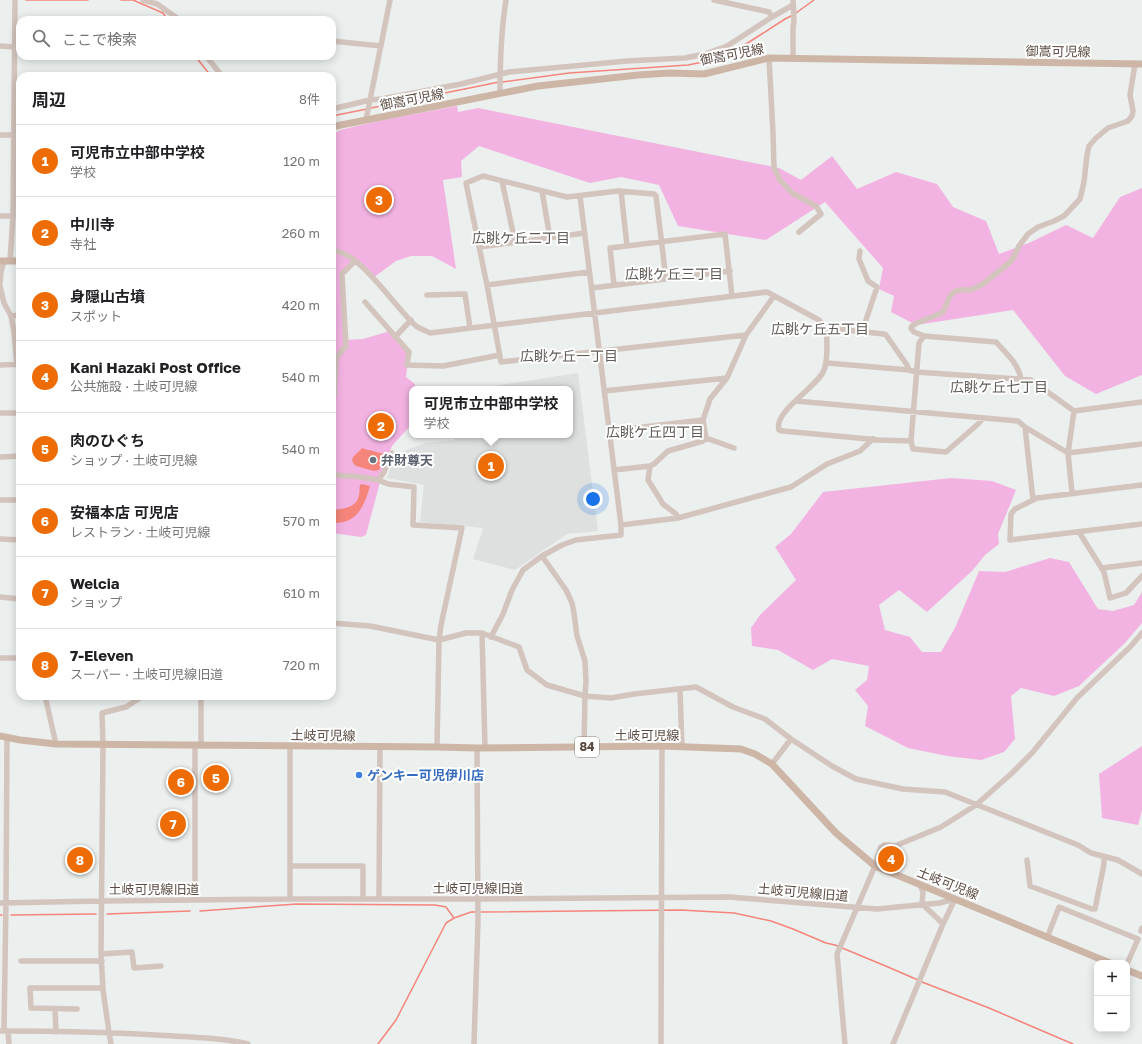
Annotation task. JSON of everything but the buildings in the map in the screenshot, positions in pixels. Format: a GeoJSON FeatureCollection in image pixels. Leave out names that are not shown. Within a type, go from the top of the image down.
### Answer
{"type":"FeatureCollection","features":[{"type":"Feature","properties":{"kind":"main road","name":"御嵩可児線"},"geometry":{"type":"LineString","coordinates":[[336,126],[500,90],[638,75],[669,73],[704,74],[769,58],[1138,64]]}},
{"type":"Feature","properties":{"kind":"main road"},"geometry":{"type":"LineString","coordinates":[[5,261],[16,261]]}},
{"type":"Feature","properties":{"kind":"main road","name":"土岐可児線"},"geometry":{"type":"LineString","coordinates":[[4,737],[56,744],[103,745],[478,748],[662,746],[741,749],[755,754],[772,764],[836,833],[875,866],[1102,960]]}},
{"type":"Feature","properties":{"kind":"main road"},"geometry":{"type":"LineString","coordinates":[[1130,971],[1142,976]]}},
{"type":"Feature","properties":{"kind":"street"},"geometry":{"type":"LineString","coordinates":[[144,0],[157,4],[174,16]]}},
{"type":"Feature","properties":{"kind":"street"},"geometry":{"type":"LineString","coordinates":[[366,120],[390,0]]}},
{"type":"Feature","properties":{"kind":"street"},"geometry":{"type":"LineString","coordinates":[[500,90],[502,23],[506,0]]}},
{"type":"Feature","properties":{"kind":"street"},"geometry":{"type":"LineString","coordinates":[[714,0],[769,12],[772,18]]}},
{"type":"Feature","properties":{"kind":"street"},"geometry":{"type":"LineString","coordinates":[[15,2],[13,216],[5,261],[1,272],[0,285],[2,303],[11,316],[16,348]]}},
{"type":"Feature","properties":{"kind":"street"},"geometry":{"type":"LineString","coordinates":[[336,108],[370,100],[500,76],[509,72],[627,61],[685,58],[705,54],[727,46],[793,5],[793,59]]}},
{"type":"Feature","properties":{"kind":"street"},"geometry":{"type":"LineString","coordinates":[[336,40],[381,46]]}},
{"type":"Feature","properties":{"kind":"street"},"geometry":{"type":"LineString","coordinates":[[0,46],[15,47]]}},
{"type":"Feature","properties":{"kind":"street"},"geometry":{"type":"LineString","coordinates":[[769,58],[774,168],[780,180],[792,193],[816,206],[821,214],[799,232]]}},
{"type":"Feature","properties":{"kind":"street"},"geometry":{"type":"LineString","coordinates":[[209,60],[219,72]]}},
{"type":"Feature","properties":{"kind":"street"},"geometry":{"type":"LineString","coordinates":[[1021,380],[1012,358],[996,342],[924,336],[914,332],[912,326],[943,312],[950,296],[954,292],[959,290],[971,290],[983,284],[1014,257],[1019,246],[1028,234],[1038,227],[1064,216],[1080,199],[1089,146],[1108,128],[1128,121],[1132,116],[1133,110],[1130,95],[1138,64]]}},
{"type":"Feature","properties":{"kind":"street"},"geometry":{"type":"LineString","coordinates":[[0,135],[14,135]]}},
{"type":"Feature","properties":{"kind":"street"},"geometry":{"type":"LineString","coordinates":[[666,279],[656,196],[654,194],[618,191],[567,197],[483,176],[466,183],[501,362],[746,335]]}},
{"type":"Feature","properties":{"kind":"street"},"geometry":{"type":"LineString","coordinates":[[502,181],[515,242]]}},
{"type":"Feature","properties":{"kind":"street"},"geometry":{"type":"LineString","coordinates":[[542,191],[550,238]]}},
{"type":"Feature","properties":{"kind":"street"},"geometry":{"type":"LineString","coordinates":[[621,192],[628,246]]}},
{"type":"Feature","properties":{"kind":"street"},"geometry":{"type":"LineString","coordinates":[[492,637],[512,590],[523,570],[542,556],[562,545],[576,540],[621,535],[610,431],[580,196]]}},
{"type":"Feature","properties":{"kind":"street"},"geometry":{"type":"LineString","coordinates":[[0,216],[13,216]]}},
{"type":"Feature","properties":{"kind":"street"},"geometry":{"type":"LineString","coordinates":[[478,246],[585,233]]}},
{"type":"Feature","properties":{"kind":"street"},"geometry":{"type":"LineString","coordinates":[[614,286],[610,248],[726,234],[732,296]]}},
{"type":"Feature","properties":{"kind":"street"},"geometry":{"type":"LineString","coordinates":[[336,250],[345,253],[355,261],[373,278],[417,326],[430,333],[767,292],[819,320],[827,328],[886,335],[910,370]]}},
{"type":"Feature","properties":{"kind":"street"},"geometry":{"type":"LineString","coordinates":[[860,251],[859,259],[868,281],[877,287],[862,332]]}},
{"type":"Feature","properties":{"kind":"street"},"geometry":{"type":"LineString","coordinates":[[336,358],[346,346],[342,274],[355,261]]}},
{"type":"Feature","properties":{"kind":"street"},"geometry":{"type":"LineString","coordinates":[[592,288],[730,271]]}},
{"type":"Feature","properties":{"kind":"street"},"geometry":{"type":"LineString","coordinates":[[487,285],[589,272]]}},
{"type":"Feature","properties":{"kind":"street"},"geometry":{"type":"LineString","coordinates":[[427,296],[465,294],[470,328]]}},
{"type":"Feature","properties":{"kind":"street"},"geometry":{"type":"LineString","coordinates":[[706,438],[703,420],[710,399],[727,378],[746,335],[774,296]]}},
{"type":"Feature","properties":{"kind":"street"},"geometry":{"type":"LineString","coordinates":[[365,302],[409,352],[407,365],[443,366],[500,355]]}},
{"type":"Feature","properties":{"kind":"street"},"geometry":{"type":"LineString","coordinates":[[11,316],[16,315]]}},
{"type":"Feature","properties":{"kind":"street"},"geometry":{"type":"LineString","coordinates":[[395,337],[411,320]]}},
{"type":"Feature","properties":{"kind":"street"},"geometry":{"type":"LineString","coordinates":[[827,328],[827,363],[824,372],[817,381],[786,409],[779,422],[779,430],[782,432],[911,441]]}},
{"type":"Feature","properties":{"kind":"street"},"geometry":{"type":"LineString","coordinates":[[924,336],[919,343],[916,372],[911,441],[913,449],[946,452],[983,418]]}},
{"type":"Feature","properties":{"kind":"street"},"geometry":{"type":"LineString","coordinates":[[827,363],[910,370],[916,372],[1031,380],[1074,411],[1142,402]]}},
{"type":"Feature","properties":{"kind":"street"},"geometry":{"type":"LineString","coordinates":[[0,365],[16,364]]}},
{"type":"Feature","properties":{"kind":"street"},"geometry":{"type":"LineString","coordinates":[[604,391],[727,378]]}},
{"type":"Feature","properties":{"kind":"street"},"geometry":{"type":"LineString","coordinates":[[796,401],[1018,421],[1025,427],[1068,453],[1142,444]]}},
{"type":"Feature","properties":{"kind":"street"},"geometry":{"type":"LineString","coordinates":[[1072,493],[1068,453],[1074,411]]}},
{"type":"Feature","properties":{"kind":"street"},"geometry":{"type":"LineString","coordinates":[[0,413],[16,413]]}},
{"type":"Feature","properties":{"kind":"street"},"geometry":{"type":"LineString","coordinates":[[610,431],[703,420]]}},
{"type":"Feature","properties":{"kind":"street"},"geometry":{"type":"LineString","coordinates":[[1025,427],[1034,500]]}},
{"type":"Feature","properties":{"kind":"street"},"geometry":{"type":"LineString","coordinates":[[706,438],[734,448]]}},
{"type":"Feature","properties":{"kind":"street"},"geometry":{"type":"LineString","coordinates":[[614,470],[650,466],[668,451],[703,441],[706,438]]}},
{"type":"Feature","properties":{"kind":"street"},"geometry":{"type":"LineString","coordinates":[[621,525],[678,518],[791,487],[827,464],[860,451],[873,439]]}},
{"type":"Feature","properties":{"kind":"street"},"geometry":{"type":"LineString","coordinates":[[378,480],[384,472],[392,452]]}},
{"type":"Feature","properties":{"kind":"street"},"geometry":{"type":"LineString","coordinates":[[0,457],[16,456]]}},
{"type":"Feature","properties":{"kind":"street"},"geometry":{"type":"LineString","coordinates":[[650,466],[648,480],[664,504],[676,514],[678,518]]}},
{"type":"Feature","properties":{"kind":"street"},"geometry":{"type":"LineString","coordinates":[[336,475],[378,480],[388,484],[414,486],[413,525],[462,528],[439,640],[437,747]]}},
{"type":"Feature","properties":{"kind":"street"},"geometry":{"type":"LineString","coordinates":[[1142,484],[1037,498],[1015,509],[1011,514],[1010,540],[1142,524]]}},
{"type":"Feature","properties":{"kind":"street"},"geometry":{"type":"LineString","coordinates":[[0,500],[16,500]]}},
{"type":"Feature","properties":{"kind":"street"},"geometry":{"type":"LineString","coordinates":[[1079,532],[1104,572],[1110,598],[1126,593],[1142,576]]}},
{"type":"Feature","properties":{"kind":"street"},"geometry":{"type":"LineString","coordinates":[[0,539],[16,540]]}},
{"type":"Feature","properties":{"kind":"street"},"geometry":{"type":"LineString","coordinates":[[542,556],[566,590],[572,603],[577,636],[585,661],[586,681],[584,747]]}},
{"type":"Feature","properties":{"kind":"street"},"geometry":{"type":"LineString","coordinates":[[1102,568],[1142,563]]}},
{"type":"Feature","properties":{"kind":"street"},"geometry":{"type":"LineString","coordinates":[[0,597],[16,599]]}},
{"type":"Feature","properties":{"kind":"street"},"geometry":{"type":"LineString","coordinates":[[336,623],[370,626],[439,640],[466,633],[482,633],[519,647],[527,670],[547,685],[585,696],[611,698],[696,687],[733,707],[765,719],[791,739],[832,766],[856,779],[903,789],[945,792],[1078,845],[1091,853],[1118,860],[1142,874]]}},
{"type":"Feature","properties":{"kind":"street"},"geometry":{"type":"LineString","coordinates":[[845,1044],[837,954],[875,866],[880,847],[895,846],[941,826],[976,805],[1008,778],[1032,753],[1077,698],[1131,646],[1142,632]]}},
{"type":"Feature","properties":{"kind":"street"},"geometry":{"type":"LineString","coordinates":[[482,633],[485,748]]}},
{"type":"Feature","properties":{"kind":"street"},"geometry":{"type":"LineString","coordinates":[[0,658],[16,658]]}},
{"type":"Feature","properties":{"kind":"street"},"geometry":{"type":"LineString","coordinates":[[680,690],[682,747]]}},
{"type":"Feature","properties":{"kind":"street"},"geometry":{"type":"LineString","coordinates":[[46,700],[56,744]]}},
{"type":"Feature","properties":{"kind":"street"},"geometry":{"type":"LineString","coordinates":[[111,1044],[103,988],[101,954],[102,713],[126,707],[137,700]]}},
{"type":"Feature","properties":{"kind":"street"},"geometry":{"type":"LineString","coordinates":[[195,900],[198,746],[201,700]]}},
{"type":"Feature","properties":{"kind":"street"},"geometry":{"type":"LineString","coordinates":[[4,737],[6,902],[2,1008],[4,1031],[8,1044]]}},
{"type":"Feature","properties":{"kind":"street"},"geometry":{"type":"LineString","coordinates":[[772,764],[791,739]]}},
{"type":"Feature","properties":{"kind":"street"},"geometry":{"type":"LineString","coordinates":[[290,746],[290,899]]}},
{"type":"Feature","properties":{"kind":"street"},"geometry":{"type":"LineString","coordinates":[[661,1044],[662,746]]}},
{"type":"Feature","properties":{"kind":"street"},"geometry":{"type":"LineString","coordinates":[[379,899],[380,747]]}},
{"type":"Feature","properties":{"kind":"street"},"geometry":{"type":"LineString","coordinates":[[474,1044],[478,921],[478,748]]}},
{"type":"Feature","properties":{"kind":"street"},"geometry":{"type":"LineString","coordinates":[[1027,860],[1030,886],[1063,899],[1095,909],[1104,864],[1104,856]]}},
{"type":"Feature","properties":{"kind":"street"},"geometry":{"type":"LineString","coordinates":[[290,866],[363,866],[363,899]]}},
{"type":"Feature","properties":{"kind":"street"},"geometry":{"type":"LineString","coordinates":[[920,885],[923,892],[922,904],[943,924]]}},
{"type":"Feature","properties":{"kind":"street","name":"土岐可児線旧道"},"geometry":{"type":"LineString","coordinates":[[0,903],[101,900],[290,899],[379,899],[478,903],[662,897],[729,897],[877,909],[939,903],[955,899]]}},
{"type":"Feature","properties":{"kind":"street"},"geometry":{"type":"LineString","coordinates":[[893,1044],[943,924],[955,899]]}},
{"type":"Feature","properties":{"kind":"street"},"geometry":{"type":"LineString","coordinates":[[1047,938],[1059,907],[1138,939],[1129,960]]}},
{"type":"Feature","properties":{"kind":"street"},"geometry":{"type":"LineString","coordinates":[[101,954],[132,952],[134,968],[161,966]]}},
{"type":"Feature","properties":{"kind":"street"},"geometry":{"type":"LineString","coordinates":[[21,961],[102,962]]}},
{"type":"Feature","properties":{"kind":"street"},"geometry":{"type":"LineString","coordinates":[[77,1009],[30,1008],[30,988],[103,988]]}},
{"type":"Feature","properties":{"kind":"street"},"geometry":{"type":"LineString","coordinates":[[55,1009],[56,1032]]}},
{"type":"Feature","properties":{"kind":"street"},"geometry":{"type":"LineString","coordinates":[[4,1031],[109,1032],[213,1038],[248,1044]]}},
{"type":"Feature","properties":{"kind":"shaded area"},"geometry":{"type":"Polygon","coordinates":[[[457,106],[458,112],[478,108],[779,168],[801,180],[832,156],[857,189],[896,172],[937,184],[953,207],[986,221],[999,254],[1031,242],[1066,225],[1093,238],[1120,197],[1142,188],[1142,375],[1096,394],[1065,376],[1013,310],[916,325],[891,312],[894,296],[879,289],[883,268],[825,202],[766,240],[678,226],[659,185],[621,177],[590,183],[479,146],[461,161],[462,177],[443,180],[456,269],[432,256],[411,256],[396,261],[373,278],[355,261],[342,274],[345,340],[363,339],[390,331],[409,352],[406,377],[415,384],[415,386],[409,386],[409,427],[392,446],[384,467],[366,535],[361,537],[336,534],[336,132],[340,130],[457,106]]]}},
{"type":"Feature","properties":{"kind":"shaded area"},"geometry":{"type":"Polygon","coordinates":[[[578,373],[598,531],[567,534],[515,570],[473,559],[483,528],[420,522],[424,485],[387,478],[396,454],[425,443],[454,440],[454,438],[573,438],[573,386],[494,386],[578,373]]]}},
{"type":"Feature","properties":{"kind":"shaded area"},"geometry":{"type":"Polygon","coordinates":[[[362,448],[384,454],[379,470],[374,471],[356,466],[353,463],[352,458],[362,448]]]}},
{"type":"Feature","properties":{"kind":"shaded area"},"geometry":{"type":"Polygon","coordinates":[[[951,478],[992,481],[1016,490],[998,534],[999,544],[985,555],[972,571],[927,612],[899,590],[879,605],[885,630],[910,637],[922,652],[941,652],[955,628],[979,571],[1005,572],[1050,558],[1069,562],[1098,609],[1113,611],[1134,605],[1142,592],[1142,623],[1125,643],[1079,686],[1054,696],[1021,688],[1011,696],[1015,739],[1004,752],[981,760],[947,756],[908,748],[865,726],[868,706],[855,690],[867,680],[869,666],[832,659],[813,670],[778,650],[752,646],[751,628],[760,615],[796,580],[775,547],[791,534],[823,492],[951,478]]]}},
{"type":"Feature","properties":{"kind":"shaded area"},"geometry":{"type":"Polygon","coordinates":[[[360,485],[370,486],[362,507],[358,513],[348,521],[336,523],[336,510],[348,507],[355,503],[358,499],[360,485]]]}},
{"type":"Feature","properties":{"kind":"shaded area"},"geometry":{"type":"Polygon","coordinates":[[[1142,746],[1142,810],[1138,825],[1102,818],[1099,774],[1142,746]]]}},
{"type":"Feature","properties":{"kind":"waterway"},"geometry":{"type":"LineString","coordinates":[[26,0],[88,0]]}},
{"type":"Feature","properties":{"kind":"waterway"},"geometry":{"type":"LineString","coordinates":[[121,0],[133,0],[163,13],[165,16]]}},
{"type":"Feature","properties":{"kind":"waterway"},"geometry":{"type":"LineString","coordinates":[[796,13],[814,0]]}},
{"type":"Feature","properties":{"kind":"waterway"},"geometry":{"type":"LineString","coordinates":[[502,82],[569,73],[688,65],[708,61],[729,55],[793,15]]}},
{"type":"Feature","properties":{"kind":"waterway"},"geometry":{"type":"LineString","coordinates":[[198,60],[208,72]]}},
{"type":"Feature","properties":{"kind":"waterway"},"geometry":{"type":"LineString","coordinates":[[371,108],[499,82]]}},
{"type":"Feature","properties":{"kind":"waterway"},"geometry":{"type":"LineString","coordinates":[[336,115],[367,109]]}},
{"type":"Feature","properties":{"kind":"waterway"},"geometry":{"type":"LineString","coordinates":[[200,911],[297,904],[435,905],[446,907],[454,918],[471,912],[477,912]]}},
{"type":"Feature","properties":{"kind":"waterway"},"geometry":{"type":"LineString","coordinates":[[481,912],[681,910],[734,913],[771,921],[793,929],[918,980]]}},
{"type":"Feature","properties":{"kind":"waterway"},"geometry":{"type":"LineString","coordinates":[[107,914],[190,911]]}},
{"type":"Feature","properties":{"kind":"waterway"},"geometry":{"type":"LineString","coordinates":[[11,915],[96,914]]}},
{"type":"Feature","properties":{"kind":"waterway"},"geometry":{"type":"LineString","coordinates":[[378,1044],[396,1020],[446,923],[454,918]]}},
{"type":"Feature","properties":{"kind":"waterway"},"geometry":{"type":"LineString","coordinates":[[922,982],[989,1008],[1073,1044]]}},
{"type":"Feature","properties":{"kind":"place","name":"身隠山古墳"},"geometry":{"type":"Point","coordinates":[379,200]}},
{"type":"Feature","properties":{"kind":"place","name":"中川寺"},"geometry":{"type":"Point","coordinates":[381,426]}},
{"type":"Feature","properties":{"kind":"place","name":"弁財尊天"},"geometry":{"type":"Point","coordinates":[373,460]}},
{"type":"Feature","properties":{"kind":"place","name":"可児市立中部中学校"},"geometry":{"type":"Point","coordinates":[491,466]}},
{"type":"Feature","properties":{"kind":"place","name":"ゲンキー可児伊川店"},"geometry":{"type":"Point","coordinates":[359,775]}},
{"type":"Feature","properties":{"kind":"place","name":"肉のひぐち"},"geometry":{"type":"Point","coordinates":[216,778]}},
{"type":"Feature","properties":{"kind":"place","name":"安福本店 可児店"},"geometry":{"type":"Point","coordinates":[181,782]}},
{"type":"Feature","properties":{"kind":"place","name":"Welcia"},"geometry":{"type":"Point","coordinates":[173,824]}},
{"type":"Feature","properties":{"kind":"place","name":"Kani Hazaki Post Office"},"geometry":{"type":"Point","coordinates":[891,859]}},
{"type":"Feature","properties":{"kind":"place","name":"7-Eleven"},"geometry":{"type":"Point","coordinates":[80,860]}},
{"type":"Feature","properties":{"kind":"district","name":"広眺ケ丘二丁目"},"geometry":{"type":"Point","coordinates":[521,238]}},
{"type":"Feature","properties":{"kind":"district","name":"広眺ケ丘三丁目"},"geometry":{"type":"Point","coordinates":[674,274]}},
{"type":"Feature","properties":{"kind":"district","name":"広眺ケ丘五丁目"},"geometry":{"type":"Point","coordinates":[820,329]}},
{"type":"Feature","properties":{"kind":"district","name":"広眺ケ丘一丁目"},"geometry":{"type":"Point","coordinates":[569,356]}},
{"type":"Feature","properties":{"kind":"district","name":"広眺ケ丘七丁目"},"geometry":{"type":"Point","coordinates":[999,387]}},
{"type":"Feature","properties":{"kind":"district","name":"広眺ケ丘四丁目"},"geometry":{"type":"Point","coordinates":[655,432]}}]}
